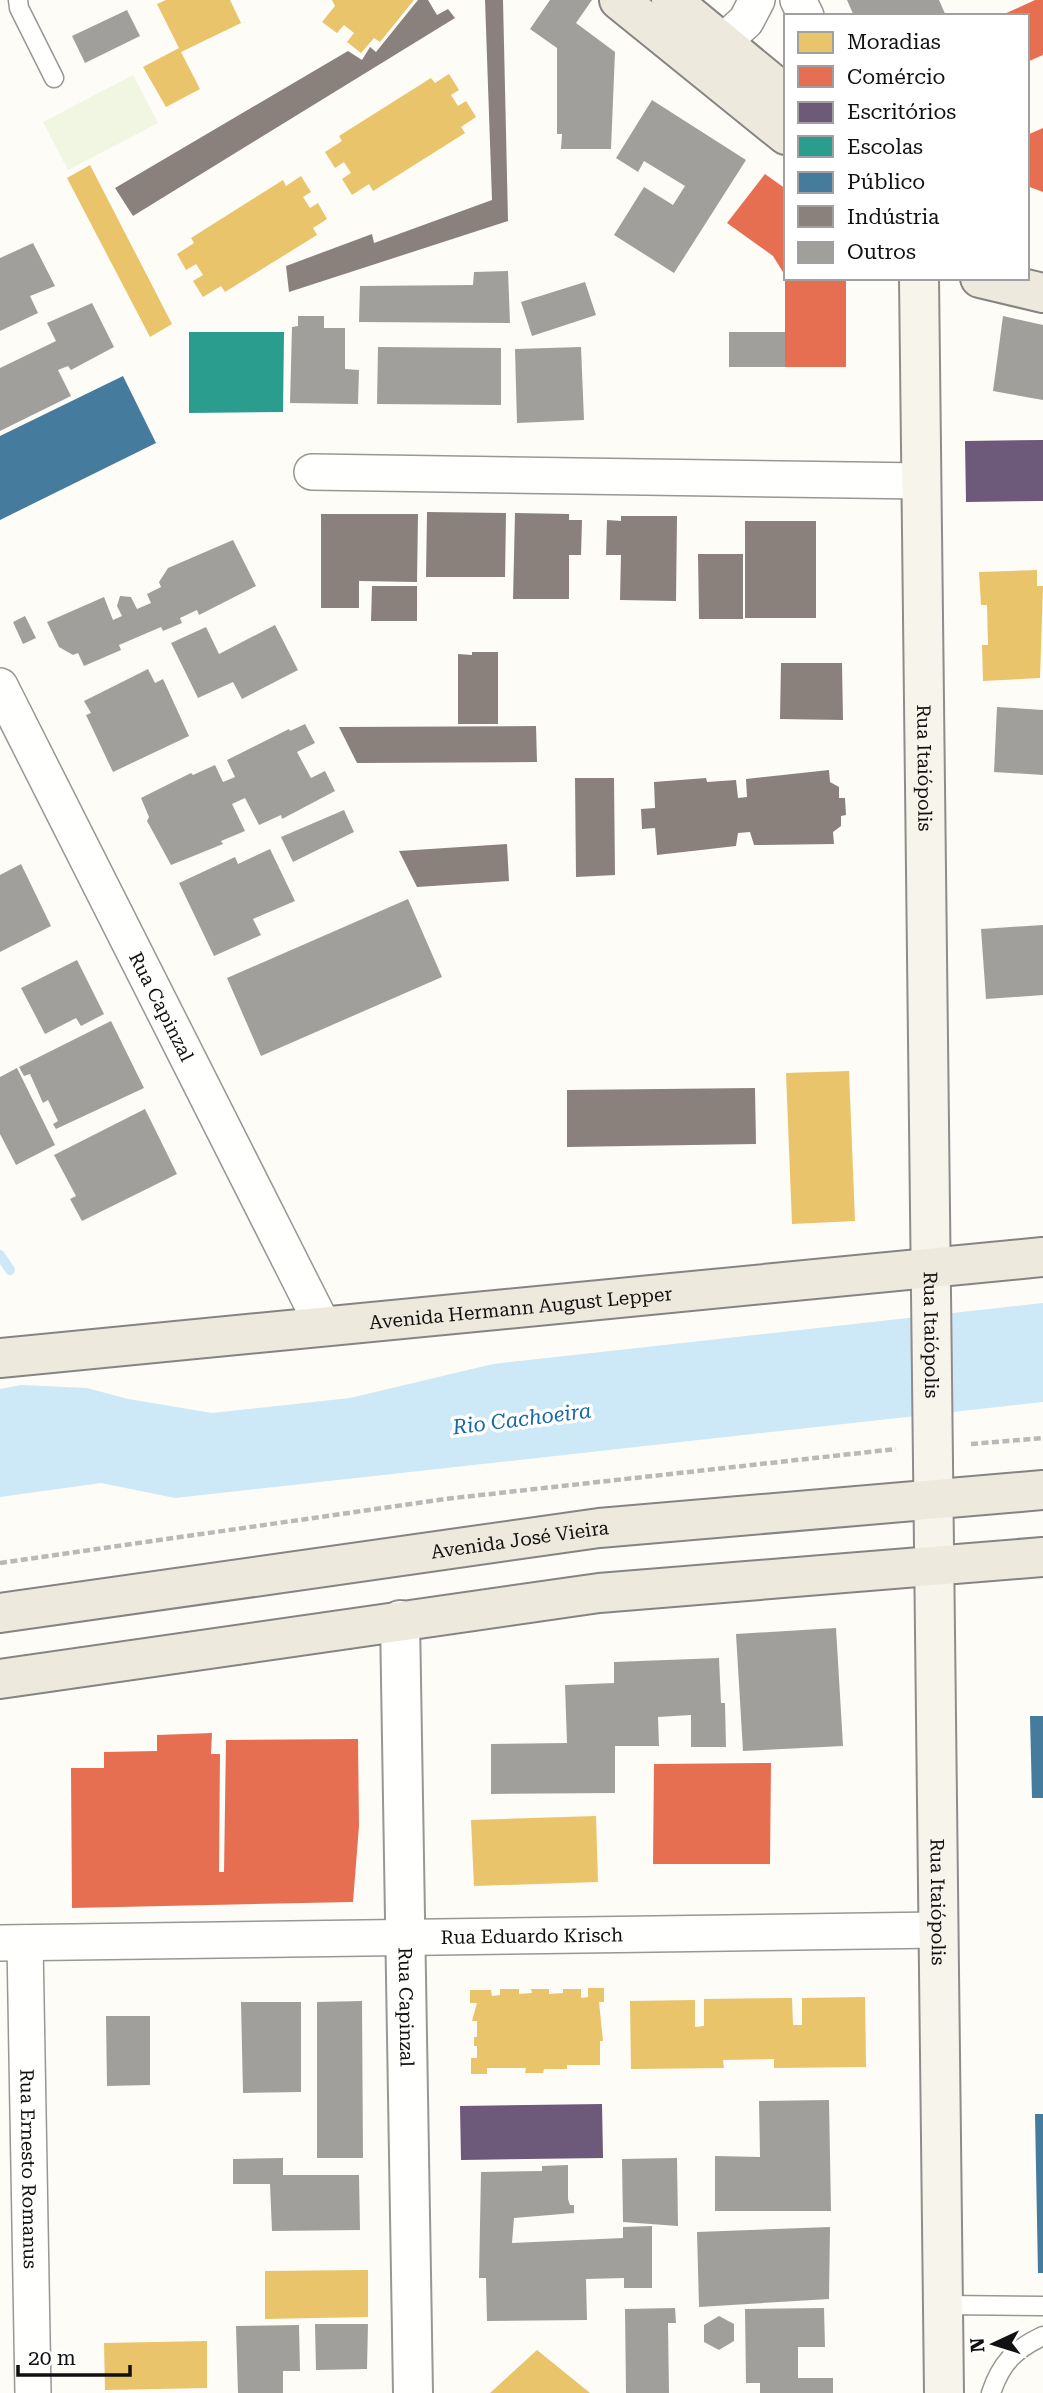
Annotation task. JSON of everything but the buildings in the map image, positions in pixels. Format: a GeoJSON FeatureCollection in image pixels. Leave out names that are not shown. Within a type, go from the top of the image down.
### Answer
{"type":"FeatureCollection","features":[{"type":"Feature","properties":{"kind":"main road"},"geometry":{"type":"LineString","coordinates":[[619,0],[784,94]]}},
{"type":"Feature","properties":{"kind":"main road"},"geometry":{"type":"LineString","coordinates":[[671,0],[712,54],[784,133]]}},
{"type":"Feature","properties":{"kind":"main road","name":"Rua Itaiópolis"},"geometry":{"type":"LineString","coordinates":[[919,280],[944,2393]]}},
{"type":"Feature","properties":{"kind":"main road"},"geometry":{"type":"LineString","coordinates":[[988,280],[1043,293]]}},
{"type":"Feature","properties":{"kind":"main road","name":"Avenida Hermann August Lepper"},"geometry":{"type":"LineString","coordinates":[[0,1358],[1043,1256]]}},
{"type":"Feature","properties":{"kind":"main road","name":"Avenida José Vieira"},"geometry":{"type":"LineString","coordinates":[[0,1613],[599,1528],[1043,1490]]}},
{"type":"Feature","properties":{"kind":"main road"},"geometry":{"type":"LineString","coordinates":[[0,1679],[599,1593],[1043,1558]]}},
{"type":"Feature","properties":{"kind":"street"},"geometry":{"type":"LineString","coordinates":[[712,54],[746,21],[757,0]]}},
{"type":"Feature","properties":{"kind":"street"},"geometry":{"type":"LineString","coordinates":[[312,471],[922,481]]}},
{"type":"Feature","properties":{"kind":"street","name":"Rua Capinzal"},"geometry":{"type":"LineString","coordinates":[[0,686],[323,1326]]}},
{"type":"Feature","properties":{"kind":"street","name":"Rua Capinzal"},"geometry":{"type":"LineString","coordinates":[[400,1620],[413,2393]]}},
{"type":"Feature","properties":{"kind":"street","name":"Rua Eduardo Krisch"},"geometry":{"type":"LineString","coordinates":[[13,1943],[938,1930]]}},
{"type":"Feature","properties":{"kind":"street","name":"Rua Ernesto Romanus"},"geometry":{"type":"LineString","coordinates":[[13,1943],[33,2393]]}},
{"type":"Feature","properties":{"kind":"lane"},"geometry":{"type":"LineString","coordinates":[[18,0],[19,8],[54,78]]}},
{"type":"Feature","properties":{"kind":"lane"},"geometry":{"type":"LineString","coordinates":[[943,2305],[1043,2306]]}},
{"type":"Feature","properties":{"kind":"lane"},"geometry":{"type":"LineString","coordinates":[[991,2393],[1008,2357],[1022,2345],[1043,2336]]}},
{"type":"Feature","properties":{"kind":"path"},"geometry":{"type":"LineString","coordinates":[[0,1563],[445,1499],[932,1442],[1043,1438]]}},
{"type":"Feature","properties":{"kind":"green space"},"geometry":{"type":"Polygon","coordinates":[[[133,75],[158,123],[68,170],[43,122],[133,75]]]}},
{"type":"Feature","properties":{"kind":"water","name":"Rio Cachoeira"},"geometry":{"type":"Polygon","coordinates":[[[1043,1303],[1043,1402],[175,1498],[101,1483],[0,1497],[0,1389],[21,1385],[87,1388],[128,1399],[212,1413],[350,1398],[493,1364],[1043,1303]]]}},
{"type":"Feature","properties":{"kind":"waterway"},"geometry":{"type":"LineString","coordinates":[[0,1255],[10,1270]]}}]}
